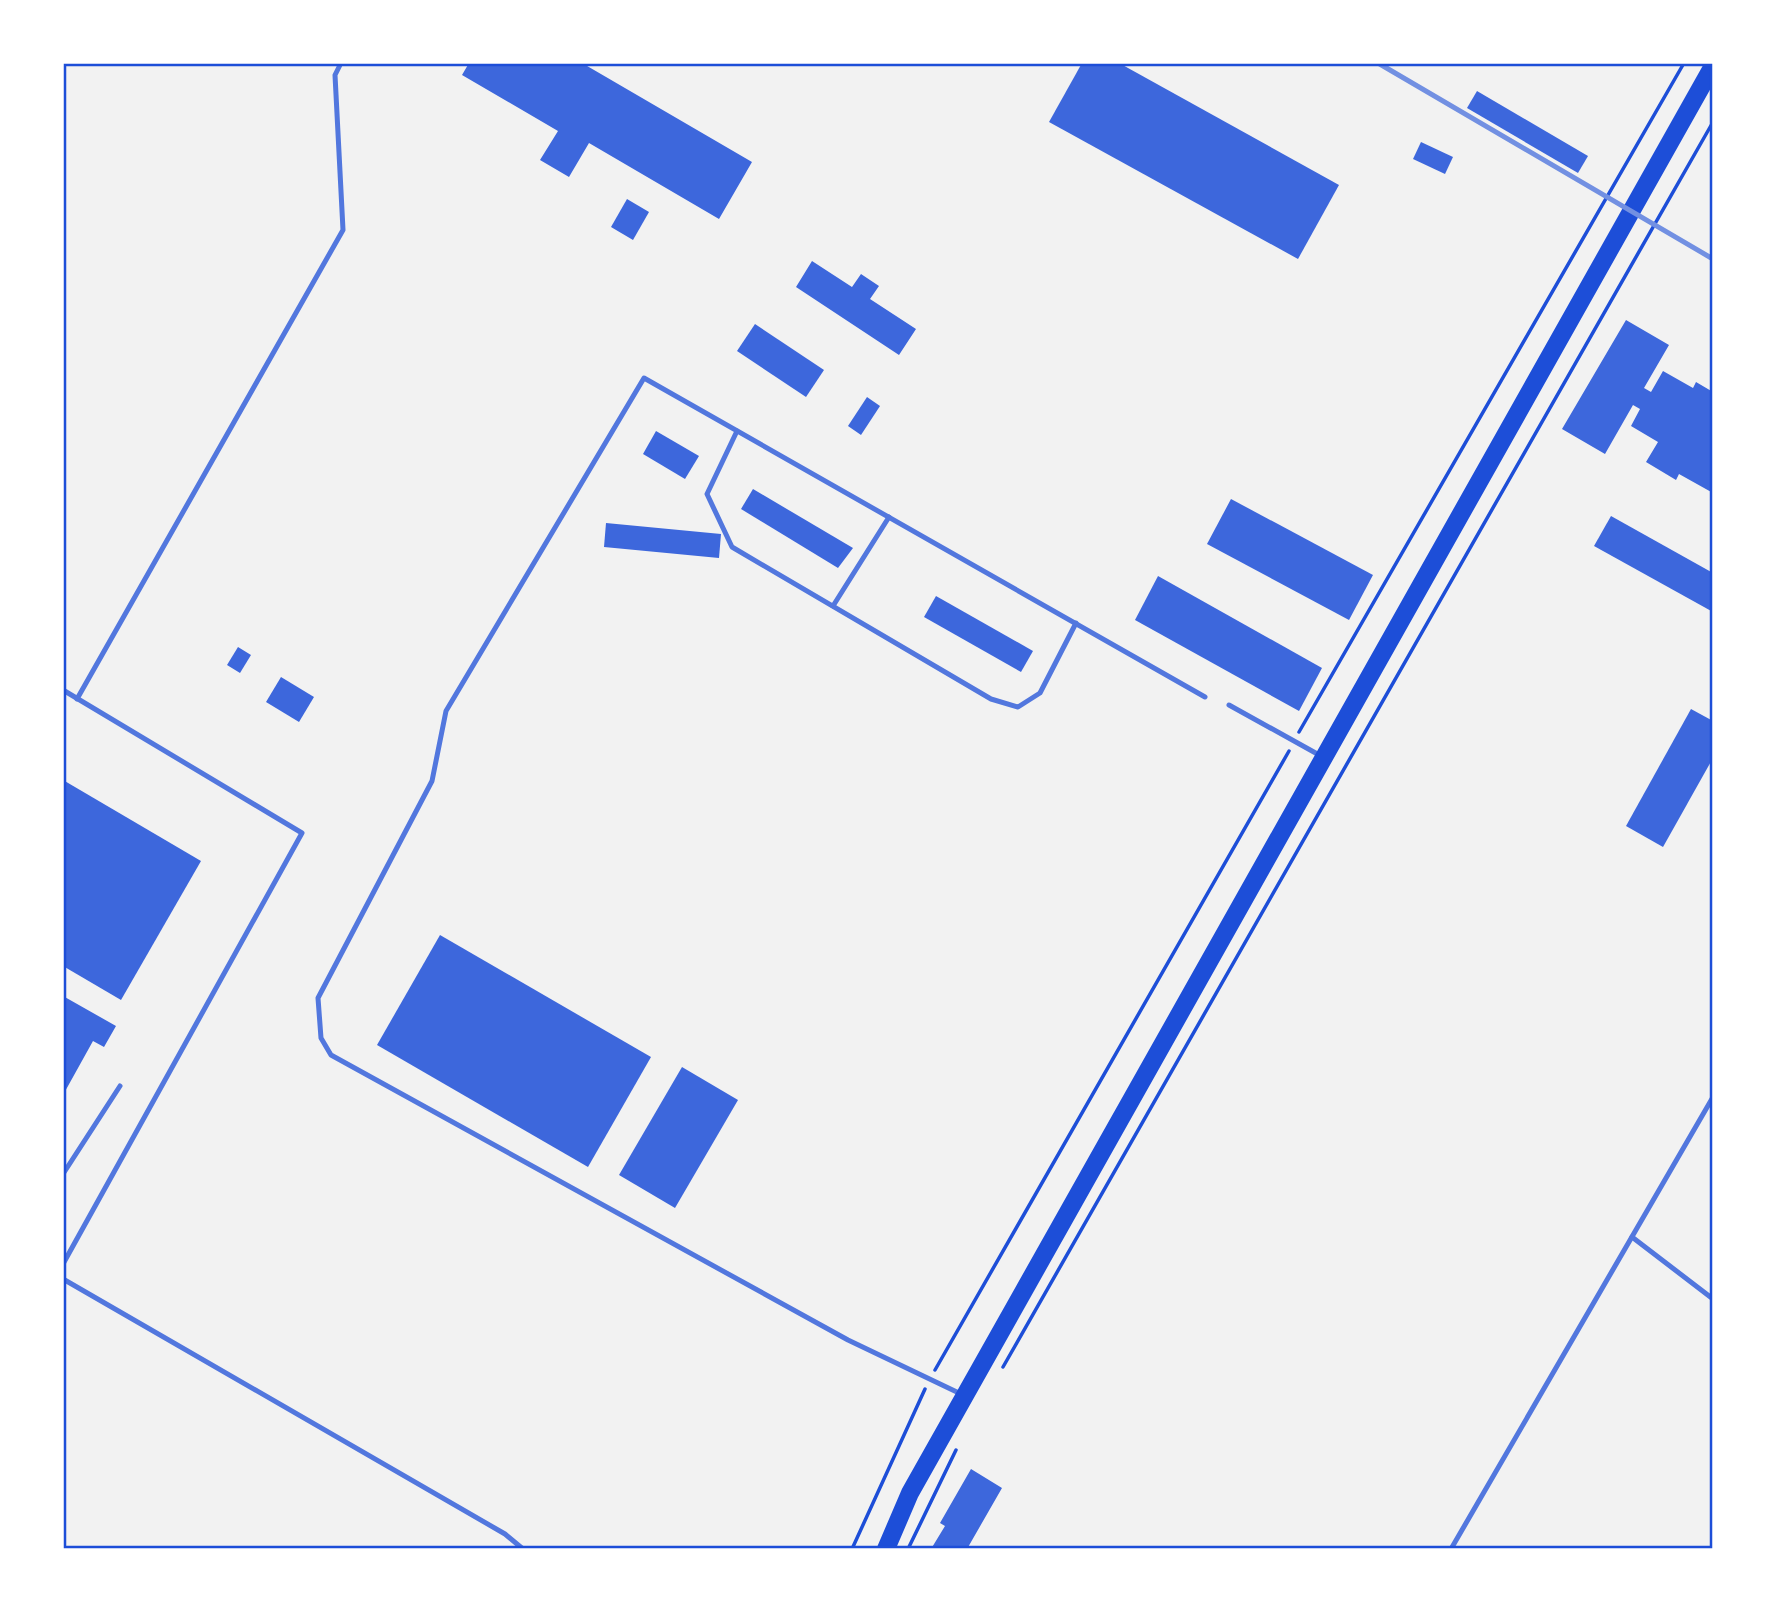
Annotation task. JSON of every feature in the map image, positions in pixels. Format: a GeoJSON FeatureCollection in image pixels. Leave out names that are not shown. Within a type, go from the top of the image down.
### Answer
{"type":"FeatureCollection","features":[{"type":"Feature","properties":{"kind":"main road"},"geometry":{"type":"LineString","coordinates":[[886,1549],[910,1493],[964,1395],[1713,66]]}},
{"type":"Feature","properties":{"kind":"lane"},"geometry":{"type":"LineString","coordinates":[[77,698],[343,230],[335,75],[341,63]]}},
{"type":"Feature","properties":{"kind":"lane"},"geometry":{"type":"LineString","coordinates":[[964,1395],[848,1340],[331,1055],[321,1038],[318,998],[432,781],[446,711],[644,378],[1205,696]]}},
{"type":"Feature","properties":{"kind":"lane"},"geometry":{"type":"LineString","coordinates":[[737,431],[707,494],[732,547],[991,699],[1018,707],[1040,693],[1076,623]]}},
{"type":"Feature","properties":{"kind":"lane"},"geometry":{"type":"LineString","coordinates":[[833,606],[889,517]]}},
{"type":"Feature","properties":{"kind":"lane"},"geometry":{"type":"LineString","coordinates":[[63,690],[302,833],[63,1264]]}},
{"type":"Feature","properties":{"kind":"lane"},"geometry":{"type":"LineString","coordinates":[[1229,705],[1324,757]]}},
{"type":"Feature","properties":{"kind":"lane"},"geometry":{"type":"LineString","coordinates":[[63,1174],[120,1086]]}},
{"type":"Feature","properties":{"kind":"lane"},"geometry":{"type":"LineString","coordinates":[[1451,1549],[1713,1097]]}},
{"type":"Feature","properties":{"kind":"lane"},"geometry":{"type":"LineString","coordinates":[[1632,1237],[1713,1299]]}},
{"type":"Feature","properties":{"kind":"lane"},"geometry":{"type":"LineString","coordinates":[[63,1279],[506,1534],[523,1549]]}},
{"type":"Feature","properties":{"kind":"path"},"geometry":{"type":"LineString","coordinates":[[852,1549],[930,1379],[1684,63]]}},
{"type":"Feature","properties":{"kind":"path"},"geometry":{"type":"LineString","coordinates":[[1000,1373],[1713,122]]}},
{"type":"Feature","properties":{"kind":"path"},"geometry":{"type":"LineString","coordinates":[[908,1549],[958,1445]]}},
{"type":"Feature","properties":{"kind":"building"},"geometry":{"type":"Polygon","coordinates":[[[469,63],[582,63],[752,162],[719,219],[589,143],[569,177],[540,160],[558,131],[462,75],[469,63]]]}},
{"type":"Feature","properties":{"kind":"building"},"geometry":{"type":"Polygon","coordinates":[[[1082,63],[1119,63],[1339,185],[1298,259],[1049,122],[1082,63]]]}},
{"type":"Feature","properties":{"kind":"building"},"geometry":{"type":"Polygon","coordinates":[[[1477,91],[1588,156],[1578,173],[1467,108],[1477,91]]]}},
{"type":"Feature","properties":{"kind":"building"},"geometry":{"type":"Polygon","coordinates":[[[1421,142],[1453,157],[1445,174],[1413,159],[1421,142]]]}},
{"type":"Feature","properties":{"kind":"building"},"geometry":{"type":"Polygon","coordinates":[[[627,199],[649,212],[633,240],[611,227],[627,199]]]}},
{"type":"Feature","properties":{"kind":"building"},"geometry":{"type":"Polygon","coordinates":[[[812,261],[852,287],[861,274],[879,286],[870,299],[916,329],[899,355],[796,287],[812,261]]]}},
{"type":"Feature","properties":{"kind":"building"},"geometry":{"type":"Polygon","coordinates":[[[1626,320],[1669,345],[1644,388],[1651,392],[1663,371],[1693,388],[1696,382],[1713,392],[1713,493],[1679,474],[1676,480],[1646,462],[1658,442],[1631,426],[1640,409],[1633,405],[1605,454],[1562,429],[1626,320]]]}},
{"type":"Feature","properties":{"kind":"building"},"geometry":{"type":"Polygon","coordinates":[[[755,324],[824,370],[806,397],[737,351],[755,324]]]}},
{"type":"Feature","properties":{"kind":"building"},"geometry":{"type":"Polygon","coordinates":[[[867,397],[880,406],[861,435],[848,426],[867,397]]]}},
{"type":"Feature","properties":{"kind":"building"},"geometry":{"type":"Polygon","coordinates":[[[656,431],[699,456],[685,479],[643,454],[656,431]]]}},
{"type":"Feature","properties":{"kind":"building"},"geometry":{"type":"Polygon","coordinates":[[[753,489],[853,548],[838,568],[741,509],[753,489]]]}},
{"type":"Feature","properties":{"kind":"building"},"geometry":{"type":"Polygon","coordinates":[[[1231,499],[1373,575],[1349,620],[1207,544],[1231,499]]]}},
{"type":"Feature","properties":{"kind":"building"},"geometry":{"type":"Polygon","coordinates":[[[1611,516],[1713,573],[1713,612],[1594,546],[1611,516]]]}},
{"type":"Feature","properties":{"kind":"building"},"geometry":{"type":"Polygon","coordinates":[[[606,523],[721,534],[719,558],[604,547],[606,523]]]}},
{"type":"Feature","properties":{"kind":"building"},"geometry":{"type":"Polygon","coordinates":[[[1158,576],[1322,668],[1299,711],[1135,620],[1158,576]]]}},
{"type":"Feature","properties":{"kind":"building"},"geometry":{"type":"Polygon","coordinates":[[[936,596],[1033,651],[1021,672],[924,617],[936,596]]]}},
{"type":"Feature","properties":{"kind":"building"},"geometry":{"type":"Polygon","coordinates":[[[238,647],[251,655],[240,673],[227,665],[238,647]]]}},
{"type":"Feature","properties":{"kind":"building"},"geometry":{"type":"Polygon","coordinates":[[[281,677],[314,697],[299,722],[266,702],[281,677]]]}},
{"type":"Feature","properties":{"kind":"building"},"geometry":{"type":"Polygon","coordinates":[[[1691,709],[1713,721],[1713,758],[1663,847],[1626,826],[1691,709]]]}},
{"type":"Feature","properties":{"kind":"building"},"geometry":{"type":"Polygon","coordinates":[[[63,780],[201,861],[121,1000],[63,966],[63,780]]]}},
{"type":"Feature","properties":{"kind":"building"},"geometry":{"type":"Polygon","coordinates":[[[440,935],[651,1057],[588,1167],[377,1045],[440,935]]]}},
{"type":"Feature","properties":{"kind":"building"},"geometry":{"type":"Polygon","coordinates":[[[63,996],[116,1026],[104,1047],[93,1041],[63,1095],[63,996]]]}},
{"type":"Feature","properties":{"kind":"building"},"geometry":{"type":"Polygon","coordinates":[[[682,1067],[738,1100],[675,1208],[619,1175],[682,1067]]]}},
{"type":"Feature","properties":{"kind":"building"},"geometry":{"type":"Polygon","coordinates":[[[971,1469],[1002,1488],[967,1549],[931,1549],[945,1526],[940,1523],[971,1469]]]}},
{"type":"Feature","properties":{"kind":"railway"},"geometry":{"type":"LineString","coordinates":[[1378,63],[1713,259]]}}]}
